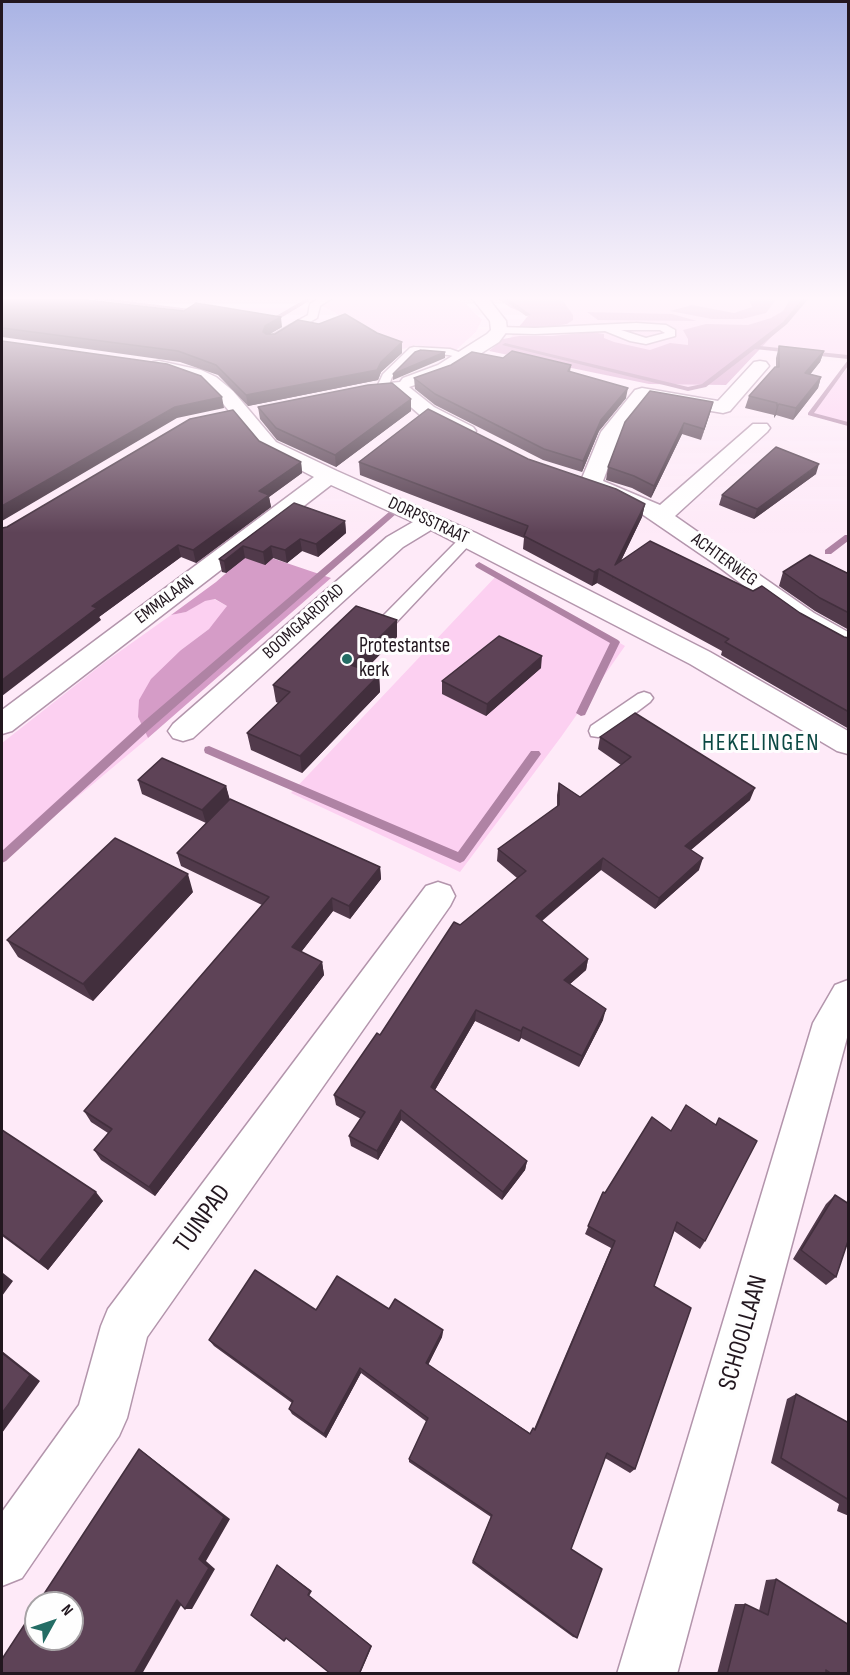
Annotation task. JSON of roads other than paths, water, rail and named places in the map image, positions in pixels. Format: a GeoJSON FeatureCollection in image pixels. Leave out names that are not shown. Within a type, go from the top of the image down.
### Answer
{"type":"FeatureCollection","features":[{"type":"Feature","properties":{"kind":"street","name":"DORPSSTRAAT"},"geometry":{"type":"LineString","coordinates":[[196,376],[210,381],[226,395],[269,446],[341,474],[430,521],[468,538],[700,658],[849,744]]}},
{"type":"Feature","properties":{"kind":"street"},"geometry":{"type":"LineString","coordinates":[[383,388],[421,376]]}},
{"type":"Feature","properties":{"kind":"street"},"geometry":{"type":"LineString","coordinates":[[622,388],[642,394],[723,407],[751,376]]}},
{"type":"Feature","properties":{"kind":"street"},"geometry":{"type":"LineString","coordinates":[[383,388],[483,440]]}},
{"type":"Feature","properties":{"kind":"street","name":"ACHTERWEG"},"geometry":{"type":"LineString","coordinates":[[642,394],[611,432],[581,481],[623,495],[661,516],[805,619],[849,643]]}},
{"type":"Feature","properties":{"kind":"street"},"geometry":{"type":"LineString","coordinates":[[409,425],[427,411]]}},
{"type":"Feature","properties":{"kind":"street"},"geometry":{"type":"LineString","coordinates":[[661,516],[760,428]]}},
{"type":"Feature","properties":{"kind":"street","name":"EMMALAAN"},"geometry":{"type":"LineString","coordinates":[[2,724],[341,474]]}},
{"type":"Feature","properties":{"kind":"street","name":"BOOMGAARDPAD"},"geometry":{"type":"LineString","coordinates":[[183,731],[395,542],[430,521]]}},
{"type":"Feature","properties":{"kind":"street","name":"TUINPAD"},"geometry":{"type":"LineString","coordinates":[[2,1558],[101,1418],[125,1326],[438,896]]}},
{"type":"Feature","properties":{"kind":"street","name":"SCHOOLLAAN"},"geometry":{"type":"LineString","coordinates":[[647,1674],[832,1023],[849,997]]}},
{"type":"Feature","properties":{"kind":"lane"},"geometry":{"type":"LineString","coordinates":[[383,388],[387,376]]}},
{"type":"Feature","properties":{"kind":"lane"},"geometry":{"type":"LineString","coordinates":[[384,624],[468,538]]}},
{"type":"Feature","properties":{"kind":"lane"},"geometry":{"type":"LineString","coordinates":[[598,731],[644,698]]}},
{"type":"Feature","properties":{"kind":"waterway"},"geometry":{"type":"LineString","coordinates":[[635,376],[688,389],[704,386],[717,376]]}},
{"type":"Feature","properties":{"kind":"waterway"},"geometry":{"type":"LineString","coordinates":[[838,376],[810,414],[848,424]]}},
{"type":"Feature","properties":{"kind":"waterway"},"geometry":{"type":"LineString","coordinates":[[2,858],[146,726],[392,514]]}},
{"type":"Feature","properties":{"kind":"waterway"},"geometry":{"type":"LineString","coordinates":[[828,552],[848,537]]}},
{"type":"Feature","properties":{"kind":"waterway"},"geometry":{"type":"LineString","coordinates":[[479,565],[615,642],[581,713]]}},
{"type":"Feature","properties":{"kind":"waterway"},"geometry":{"type":"LineString","coordinates":[[209,750],[460,858],[535,754]]}},
{"type":"Feature","properties":{"kind":"place","name":"Protestantse kerk"},"geometry":{"type":"Point","coordinates":[347,659]}},
{"type":"Feature","properties":{"kind":"district","name":"HEKELINGEN"},"geometry":{"type":"Point","coordinates":[761,744]}}]}
